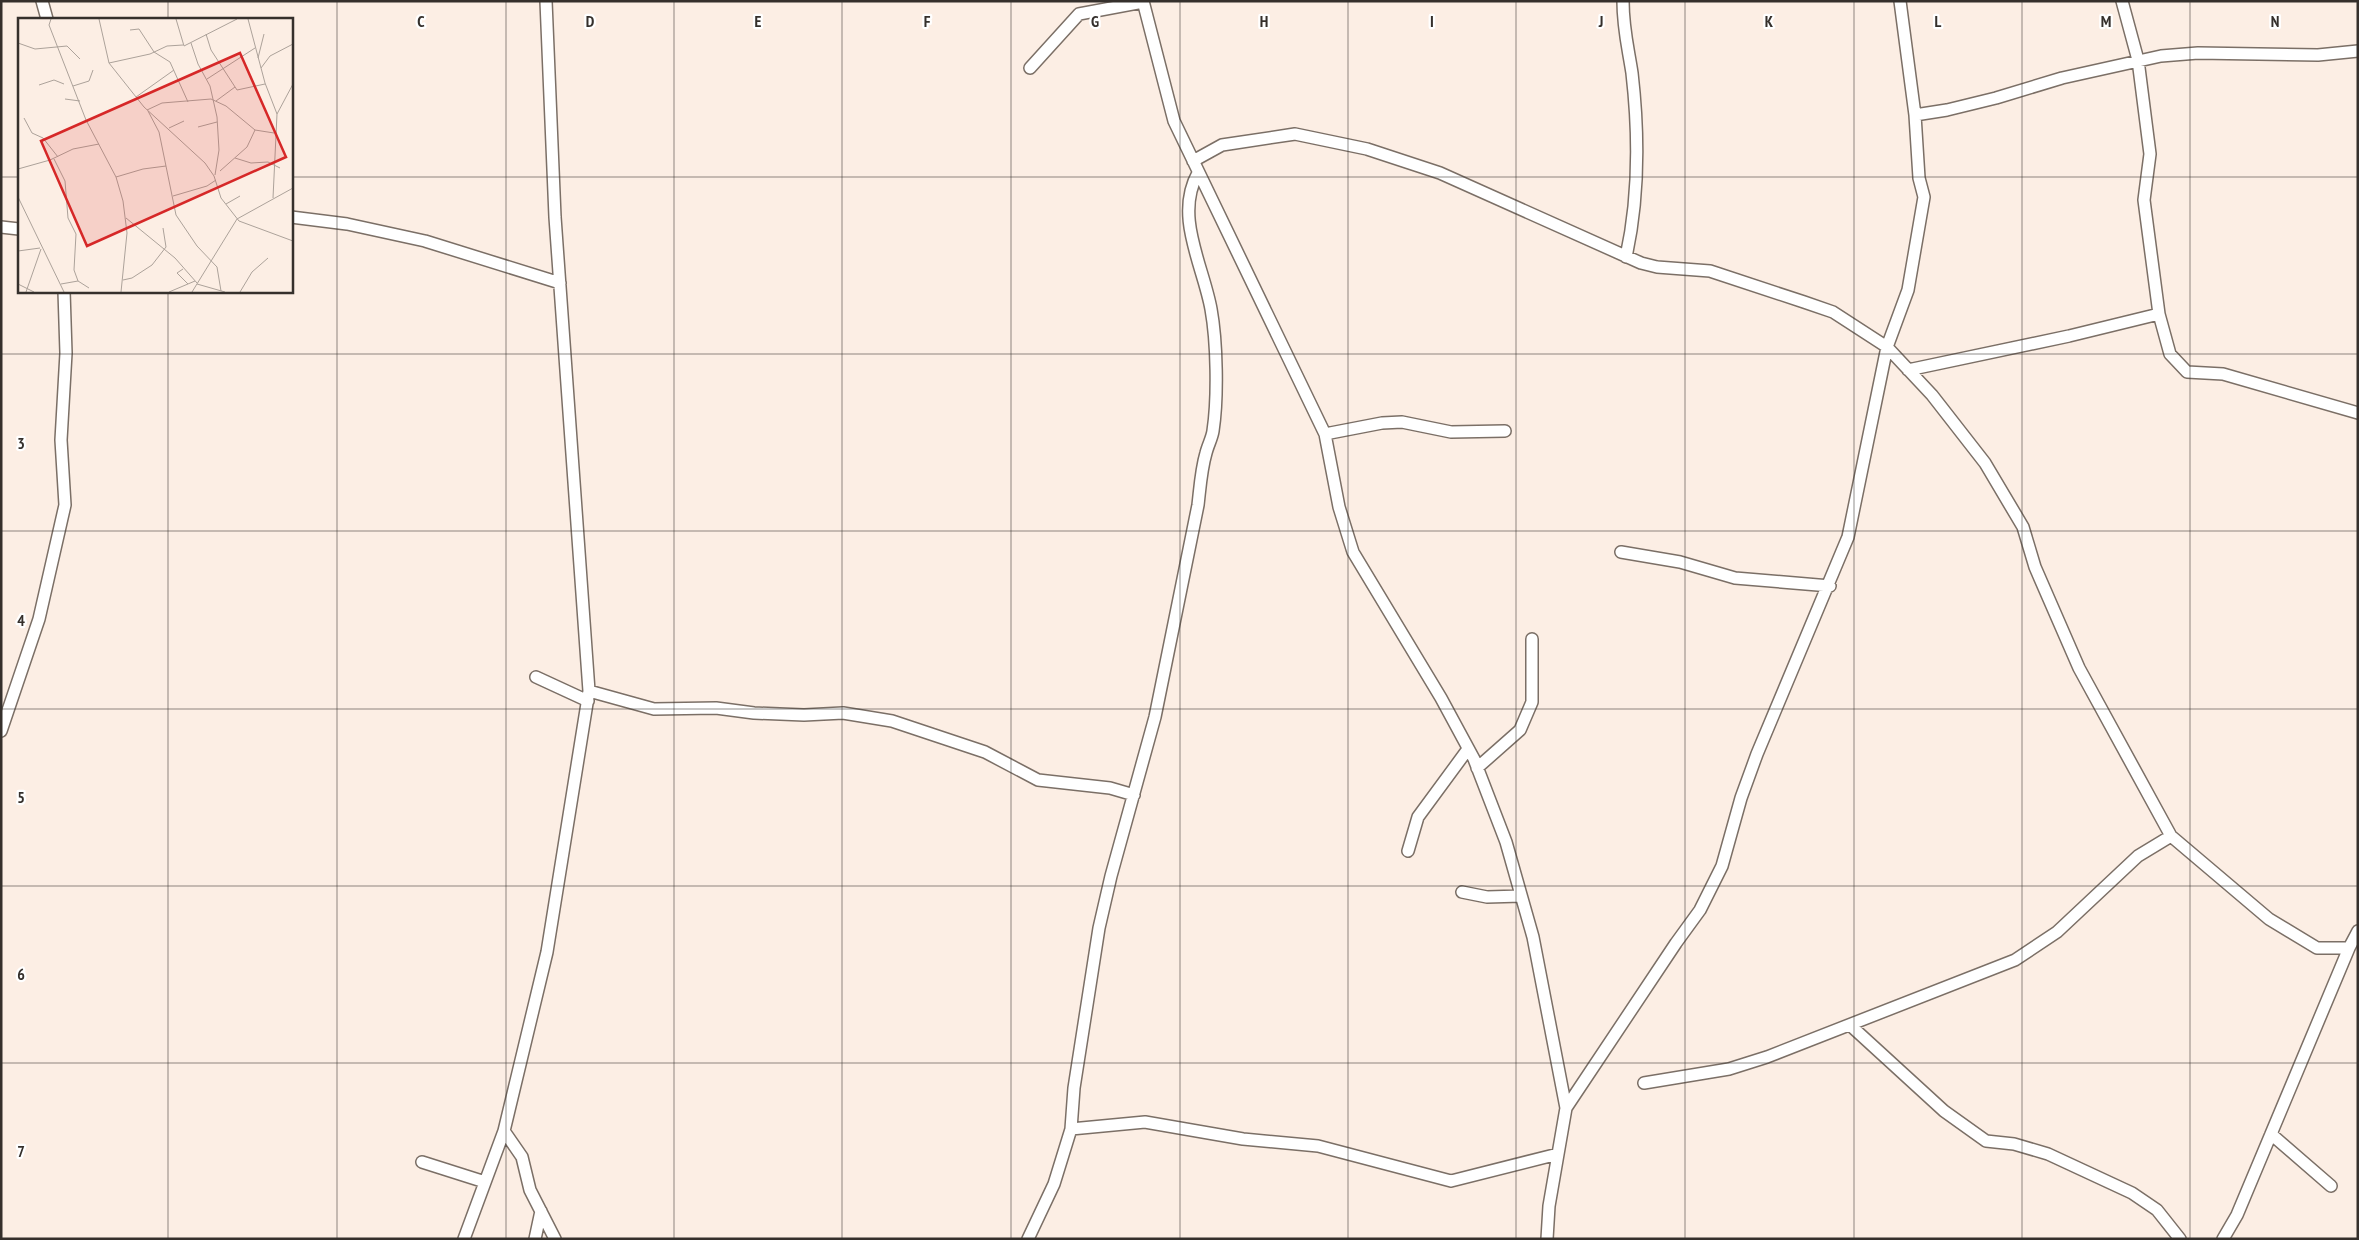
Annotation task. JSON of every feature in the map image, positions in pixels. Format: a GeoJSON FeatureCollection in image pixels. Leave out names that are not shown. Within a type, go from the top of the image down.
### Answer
{"type":"FeatureCollection","features":[{"type":"Feature","properties":{"kind":"street"},"geometry":{"type":"LineString","coordinates":[[42,1],[47,18]]}},
{"type":"Feature","properties":{"kind":"street"},"geometry":{"type":"LineString","coordinates":[[464,1239],[504,1131],[547,952],[589,696],[560,283],[546,1]]}},
{"type":"Feature","properties":{"kind":"street"},"geometry":{"type":"LineString","coordinates":[[1623,1],[1623,27],[1633,94],[1636,187],[1634,222],[1626,257]]}},
{"type":"Feature","properties":{"kind":"street"},"geometry":{"type":"LineString","coordinates":[[1566,1108],[1700,910],[1722,866],[1741,798],[1757,754],[1830,586],[1848,537],[1887,347],[1908,290],[1924,196],[1919,178],[1915,114],[1900,1]]}},
{"type":"Feature","properties":{"kind":"street"},"geometry":{"type":"LineString","coordinates":[[2122,1],[2138,60],[2150,154],[2144,200],[2159,314],[2170,354],[2187,372],[2223,374],[2358,413]]}},
{"type":"Feature","properties":{"kind":"street"},"geometry":{"type":"LineString","coordinates":[[1030,68],[1079,14],[1143,2],[1174,120],[1192,161],[1247,268],[1325,434],[1339,507],[1353,552],[1441,698],[1468,749],[1506,842],[1534,937],[1566,1108],[1549,1206],[1547,1239]]}},
{"type":"Feature","properties":{"kind":"street"},"geometry":{"type":"LineString","coordinates":[[1915,114],[1971,104],[2062,78],[2161,56],[2198,53],[2275,55],[2358,51]]}},
{"type":"Feature","properties":{"kind":"street"},"geometry":{"type":"LineString","coordinates":[[1192,161],[1222,145],[1294,134],[1366,149],[1440,173],[1626,257],[1657,267],[1710,271],[1818,307],[1840,316],[1887,347],[1932,395],[1985,463],[2023,527],[2035,567],[2080,668],[2171,836],[2269,919],[2317,948],[2349,948]]}},
{"type":"Feature","properties":{"kind":"street"},"geometry":{"type":"LineString","coordinates":[[1028,1239],[1054,1184],[1071,1128],[1074,1088],[1099,928],[1155,717],[1215,411],[1211,309],[1192,238],[1188,212],[1188,196],[1198,173]]}},
{"type":"Feature","properties":{"kind":"street"},"geometry":{"type":"LineString","coordinates":[[292,217],[347,224],[417,239],[560,283]]}},
{"type":"Feature","properties":{"kind":"street"},"geometry":{"type":"LineString","coordinates":[[1,227],[18,229]]}},
{"type":"Feature","properties":{"kind":"street"},"geometry":{"type":"LineString","coordinates":[[1,731],[40,619],[65,505],[62,440],[66,353],[64,292]]}},
{"type":"Feature","properties":{"kind":"street"},"geometry":{"type":"LineString","coordinates":[[1908,370],[2070,336],[2159,314]]}},
{"type":"Feature","properties":{"kind":"street"},"geometry":{"type":"LineString","coordinates":[[1325,434],[1382,423],[1402,422],[1451,432],[1505,431]]}},
{"type":"Feature","properties":{"kind":"street"},"geometry":{"type":"LineString","coordinates":[[1622,552],[1680,562],[1734,578],[1830,586]]}},
{"type":"Feature","properties":{"kind":"street"},"geometry":{"type":"LineString","coordinates":[[1477,768],[1520,730],[1532,702],[1532,639]]}},
{"type":"Feature","properties":{"kind":"street"},"geometry":{"type":"LineString","coordinates":[[536,677],[589,696],[654,709],[716,708],[754,713],[804,715],[843,713],[892,721],[985,752],[1038,780],[1110,788],[1134,795]]}},
{"type":"Feature","properties":{"kind":"street"},"geometry":{"type":"LineString","coordinates":[[1408,851],[1418,817],[1468,749]]}},
{"type":"Feature","properties":{"kind":"street"},"geometry":{"type":"LineString","coordinates":[[1644,1082],[1729,1069],[1766,1057],[2015,960],[2058,932],[2138,856],[2171,836]]}},
{"type":"Feature","properties":{"kind":"street"},"geometry":{"type":"LineString","coordinates":[[1462,892],[1487,896],[1521,896]]}},
{"type":"Feature","properties":{"kind":"street"},"geometry":{"type":"LineString","coordinates":[[2223,1239],[2237,1215],[2349,948],[2358,931]]}},
{"type":"Feature","properties":{"kind":"street"},"geometry":{"type":"LineString","coordinates":[[1850,1025],[1944,1111],[1986,1141],[2014,1144],[2048,1154],[2132,1193],[2157,1210],[2180,1239]]}},
{"type":"Feature","properties":{"kind":"street"},"geometry":{"type":"LineString","coordinates":[[1071,1128],[1145,1122],[1243,1139],[1318,1146],[1451,1182],[1558,1154]]}},
{"type":"Feature","properties":{"kind":"street"},"geometry":{"type":"LineString","coordinates":[[504,1131],[522,1157],[530,1190],[555,1239]]}},
{"type":"Feature","properties":{"kind":"street"},"geometry":{"type":"LineString","coordinates":[[2271,1134],[2330,1186]]}},
{"type":"Feature","properties":{"kind":"street"},"geometry":{"type":"LineString","coordinates":[[422,1162],[485,1182]]}},
{"type":"Feature","properties":{"kind":"street"},"geometry":{"type":"LineString","coordinates":[[536,1239],[541,1212]]}}]}
